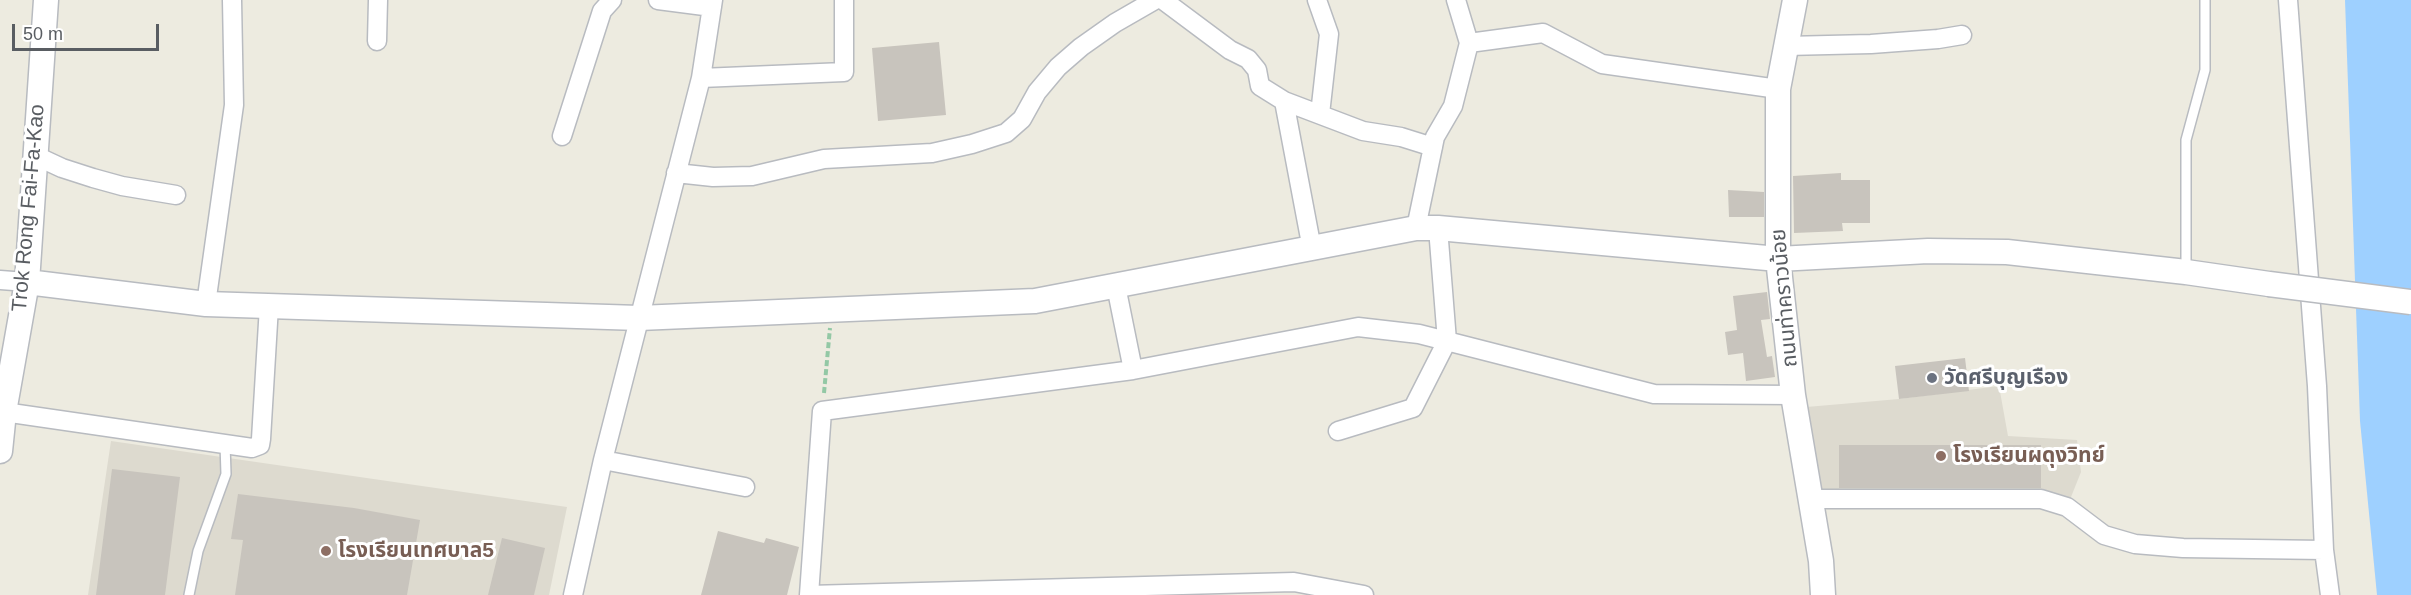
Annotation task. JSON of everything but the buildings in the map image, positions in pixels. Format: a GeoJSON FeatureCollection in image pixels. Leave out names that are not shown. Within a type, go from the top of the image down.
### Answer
{"type":"FeatureCollection","features":[{"type":"Feature","properties":{"kind":"street","name":"Trok Rong Fai-Fa-Kao"},"geometry":{"type":"LineString","coordinates":[[0,451],[3,412],[27,282],[45,0]]}},
{"type":"Feature","properties":{"kind":"street"},"geometry":{"type":"LineString","coordinates":[[206,304],[234,105],[231,0]]}},
{"type":"Feature","properties":{"kind":"street"},"geometry":{"type":"LineString","coordinates":[[376,41],[378,0]]}},
{"type":"Feature","properties":{"kind":"street"},"geometry":{"type":"LineString","coordinates":[[562,136],[602,11],[612,0]]}},
{"type":"Feature","properties":{"kind":"street"},"geometry":{"type":"LineString","coordinates":[[580,594],[603,460],[701,78],[713,3],[658,0]]}},
{"type":"Feature","properties":{"kind":"street"},"geometry":{"type":"LineString","coordinates":[[701,78],[844,72],[844,0]]}},
{"type":"Feature","properties":{"kind":"street"},"geometry":{"type":"LineString","coordinates":[[676,173],[713,177],[752,176],[824,159],[932,153],[1006,133],[1022,119],[1037,92],[1058,67],[1081,47],[1155,0]]}},
{"type":"Feature","properties":{"kind":"street"},"geometry":{"type":"LineString","coordinates":[[1164,0],[1230,50],[1248,59],[1257,70],[1260,86],[1284,101],[1363,131],[1401,137],[1433,147]]}},
{"type":"Feature","properties":{"kind":"street"},"geometry":{"type":"LineString","coordinates":[[1317,0],[1329,34],[1320,114]]}},
{"type":"Feature","properties":{"kind":"street"},"geometry":{"type":"LineString","coordinates":[[1338,431],[1413,408],[1447,341],[1427,228],[1435,138],[1453,106],[1469,43],[1456,0]]}},
{"type":"Feature","properties":{"kind":"street","name":"ถนนท่าคราวน้อย"},"geometry":{"type":"LineString","coordinates":[[1795,0],[1778,88],[1778,259],[1793,395],[1821,561],[1823,595]]}},
{"type":"Feature","properties":{"kind":"street"},"geometry":{"type":"LineString","coordinates":[[2288,0],[2316,374],[2324,550],[2330,595]]}},
{"type":"Feature","properties":{"kind":"street"},"geometry":{"type":"LineString","coordinates":[[1469,43],[1543,33],[1602,64],[1778,88]]}},
{"type":"Feature","properties":{"kind":"street"},"geometry":{"type":"LineString","coordinates":[[1786,46],[1904,42],[1962,34]]}},
{"type":"Feature","properties":{"kind":"street"},"geometry":{"type":"LineString","coordinates":[[1284,101],[1312,249]]}},
{"type":"Feature","properties":{"kind":"street"},"geometry":{"type":"LineString","coordinates":[[34,155],[62,168],[93,178],[122,186],[176,195]]}},
{"type":"Feature","properties":{"kind":"street"},"geometry":{"type":"LineString","coordinates":[[0,280],[206,304],[639,318],[1035,301],[1427,228],[1778,259],[1928,250],[2007,252],[2186,272],[2411,302]]}},
{"type":"Feature","properties":{"kind":"street"},"geometry":{"type":"LineString","coordinates":[[1116,286],[1133,370]]}},
{"type":"Feature","properties":{"kind":"street"},"geometry":{"type":"LineString","coordinates":[[3,412],[252,448],[260,445],[269,306]]}},
{"type":"Feature","properties":{"kind":"street"},"geometry":{"type":"LineString","coordinates":[[1364,595],[1294,582],[1278,589],[809,595],[822,411],[1133,370],[1358,327],[1419,334],[1654,394],[1793,395]]}},
{"type":"Feature","properties":{"kind":"street"},"geometry":{"type":"LineString","coordinates":[[603,460],[745,487]]}},
{"type":"Feature","properties":{"kind":"street"},"geometry":{"type":"LineString","coordinates":[[1809,499],[2042,499],[2067,507],[2104,535],[2135,544],[2183,548],[2324,550]]}},
{"type":"Feature","properties":{"kind":"lane"},"geometry":{"type":"LineString","coordinates":[[2186,272],[2186,140],[2205,70],[2205,0]]}},
{"type":"Feature","properties":{"kind":"lane"},"geometry":{"type":"LineString","coordinates":[[189,595],[198,551],[226,474],[225,444]]}},
{"type":"Feature","properties":{"kind":"path"},"geometry":{"type":"LineString","coordinates":[[822,411],[831,310]]}},
{"type":"Feature","properties":{"kind":"shaded area","name":"โรงเรียนผดุงวิทย์"},"geometry":{"type":"Polygon","coordinates":[[[1999,386],[2008,436],[2077,440],[2081,472],[2067,507],[1809,499],[1795,408],[1899,399],[1999,386]]]}},
{"type":"Feature","properties":{"kind":"shaded area","name":"โรงเรียนเทศบาล5"},"geometry":{"type":"Polygon","coordinates":[[[111,441],[567,507],[549,595],[88,595],[111,441]]]}},
{"type":"Feature","properties":{"kind":"water"},"geometry":{"type":"Polygon","coordinates":[[[2345,0],[2411,0],[2411,595],[2377,595],[2360,421],[2345,0]]]}},
{"type":"Feature","properties":{"kind":"place","name":"วัดศรีบุญเรือง"},"geometry":{"type":"Point","coordinates":[1932,378]}},
{"type":"Feature","properties":{"kind":"place","name":"โรงเรียนผดุงวิทย์"},"geometry":{"type":"Point","coordinates":[1941,456]}},
{"type":"Feature","properties":{"kind":"place","name":"โรงเรียนเทศบาล5"},"geometry":{"type":"Point","coordinates":[326,551]}}]}
